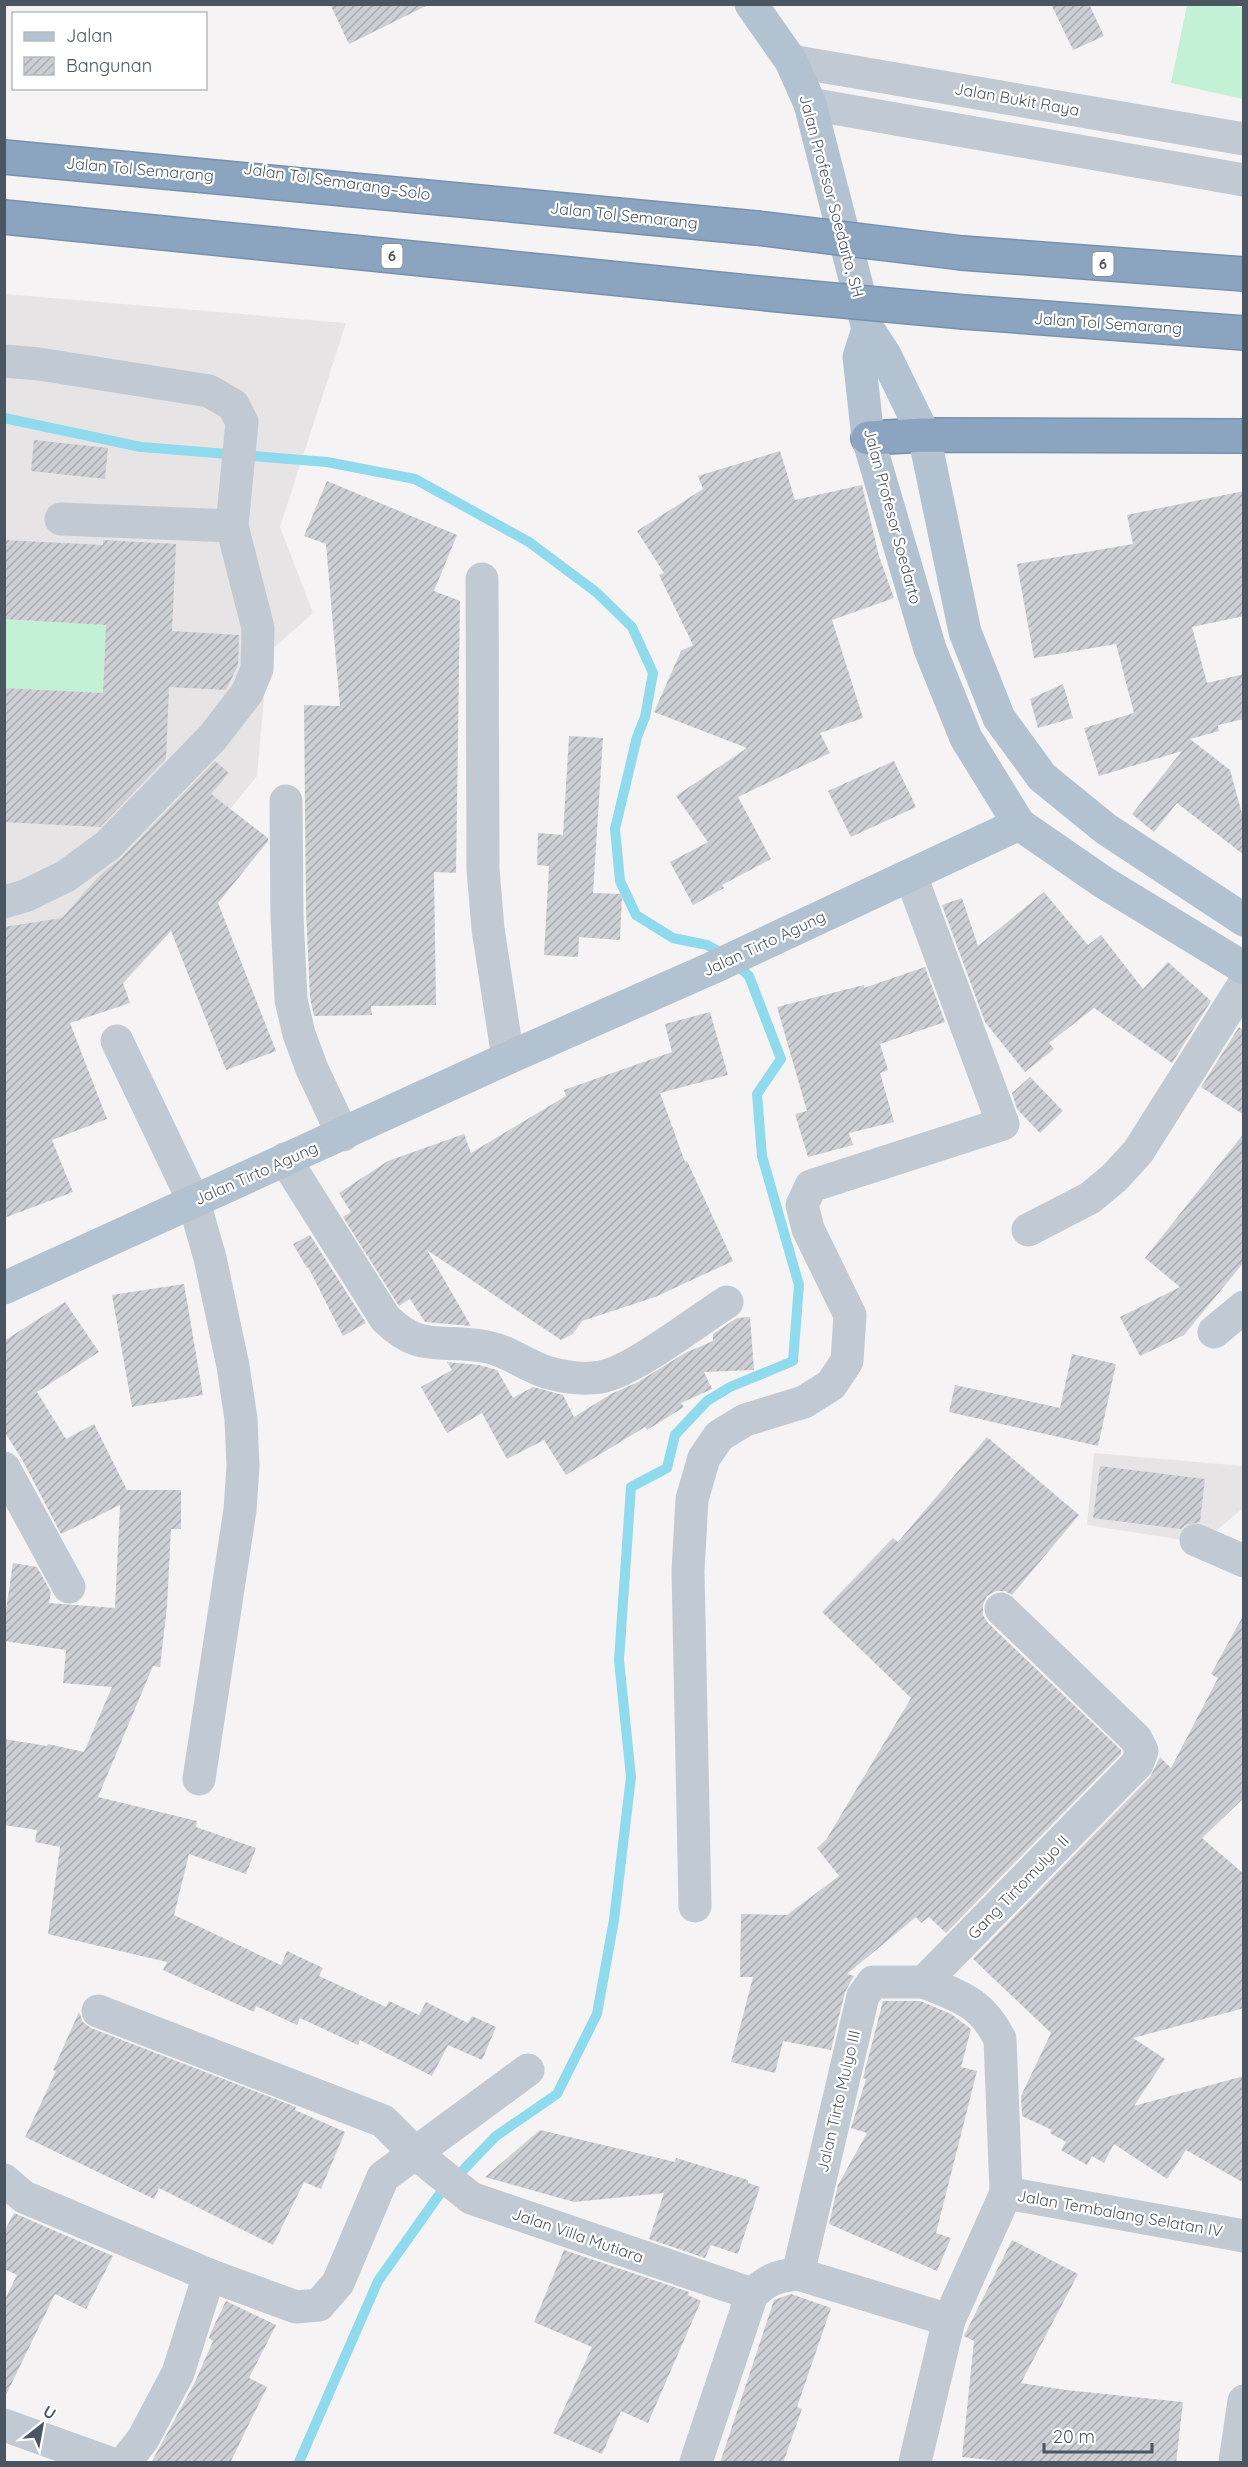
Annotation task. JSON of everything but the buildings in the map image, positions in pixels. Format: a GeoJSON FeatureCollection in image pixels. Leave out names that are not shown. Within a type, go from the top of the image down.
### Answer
{"type":"FeatureCollection","features":[{"type":"Feature","properties":{"kind":"highway","name":"Jalan Tol Semarang–Solo"},"geometry":{"type":"LineString","coordinates":[[4,135],[455,198]]}},
{"type":"Feature","properties":{"kind":"highway","name":"Jalan Tol Semarang"},"geometry":{"type":"LineString","coordinates":[[4,157],[756,228],[962,253],[1244,274]]}},
{"type":"Feature","properties":{"kind":"highway","name":"Jalan Tol Semarang"},"geometry":{"type":"LineString","coordinates":[[4,217],[779,295],[964,312],[1244,333]]}},
{"type":"Feature","properties":{"kind":"highway"},"geometry":{"type":"LineString","coordinates":[[868,438],[924,435],[1244,436]]}},
{"type":"Feature","properties":{"kind":"main road","name":"Jalan Profesor Soedarto, SH"},"geometry":{"type":"LineString","coordinates":[[751,4],[791,61],[810,104],[868,329]]}},
{"type":"Feature","properties":{"kind":"main road"},"geometry":{"type":"LineString","coordinates":[[868,329],[885,355],[924,435],[964,632],[999,718],[1042,777],[1051,785],[1106,830],[1244,920]]}},
{"type":"Feature","properties":{"kind":"main road","name":"Jalan Profesor Soedarto"},"geometry":{"type":"LineString","coordinates":[[868,329],[860,357],[868,438],[930,649],[966,738],[1019,824],[1103,882],[1244,968]]}},
{"type":"Feature","properties":{"kind":"main road","name":"Jalan Tirto Agung"},"geometry":{"type":"LineString","coordinates":[[4,1288],[508,1058],[712,968],[1019,824]]}},
{"type":"Feature","properties":{"kind":"street","name":"Jalan Bukit Raya"},"geometry":{"type":"LineString","coordinates":[[791,61],[1244,139]]}},
{"type":"Feature","properties":{"kind":"street"},"geometry":{"type":"LineString","coordinates":[[810,104],[1244,180]]}},
{"type":"Feature","properties":{"kind":"street"},"geometry":{"type":"LineString","coordinates":[[4,361],[39,364],[209,391],[233,405],[242,422],[232,526],[258,628],[257,669],[247,693],[213,737],[107,846],[66,876],[25,896],[4,902]]}},
{"type":"Feature","properties":{"kind":"street"},"geometry":{"type":"LineString","coordinates":[[62,519],[232,526]]}},
{"type":"Feature","properties":{"kind":"street"},"geometry":{"type":"LineString","coordinates":[[482,579],[483,869],[488,929],[508,1058]]}},
{"type":"Feature","properties":{"kind":"street"},"geometry":{"type":"LineString","coordinates":[[286,801],[285,867],[291,1000],[299,1034],[312,1069],[343,1135]]}},
{"type":"Feature","properties":{"kind":"street"},"geometry":{"type":"LineString","coordinates":[[695,1906],[688,1571],[692,1499],[704,1458],[719,1436],[745,1420],[804,1402],[831,1385],[847,1361],[850,1316],[808,1229],[802,1205],[811,1186],[1003,1124],[911,876]]}},
{"type":"Feature","properties":{"kind":"street"},"geometry":{"type":"LineString","coordinates":[[1028,1230],[1090,1198],[1114,1178],[1138,1152],[1244,984]]}},
{"type":"Feature","properties":{"kind":"street"},"geometry":{"type":"LineString","coordinates":[[117,1041],[194,1202],[210,1258],[233,1366],[241,1419],[243,1466],[240,1510],[199,1779]]}},
{"type":"Feature","properties":{"kind":"street"},"geometry":{"type":"LineString","coordinates":[[285,1159],[385,1318],[400,1333],[420,1342],[483,1346],[504,1352],[545,1371],[584,1378],[602,1377],[635,1362],[727,1302]]}},
{"type":"Feature","properties":{"kind":"street"},"geometry":{"type":"LineString","coordinates":[[1214,1332],[1244,1307]]}},
{"type":"Feature","properties":{"kind":"street"},"geometry":{"type":"LineString","coordinates":[[4,1468],[69,1587]]}},
{"type":"Feature","properties":{"kind":"street"},"geometry":{"type":"LineString","coordinates":[[1196,1540],[1244,1561]]}},
{"type":"Feature","properties":{"kind":"street","name":"Gang Tirtomulyo II"},"geometry":{"type":"LineString","coordinates":[[924,1982],[1137,1764],[1142,1751],[1136,1739],[1001,1609]]}},
{"type":"Feature","properties":{"kind":"street","name":"Jalan Tirto Mulyo III"},"geometry":{"type":"LineString","coordinates":[[798,2274],[863,1996],[873,1982],[924,1982]]}},
{"type":"Feature","properties":{"kind":"street"},"geometry":{"type":"LineString","coordinates":[[924,1982],[960,1996],[977,2007],[991,2021],[1000,2039],[1006,2193]]}},
{"type":"Feature","properties":{"kind":"street","name":"Jalan Villa Mutiara"},"geometry":{"type":"LineString","coordinates":[[98,2011],[383,2121],[415,2153],[471,2198],[752,2294]]}},
{"type":"Feature","properties":{"kind":"street"},"geometry":{"type":"LineString","coordinates":[[14,2188],[208,2275],[296,2307],[319,2305],[338,2283],[383,2177],[528,2070]]}},
{"type":"Feature","properties":{"kind":"street","name":"Jalan Tembalang Selatan IV"},"geometry":{"type":"LineString","coordinates":[[915,2463],[950,2320],[1006,2193],[1244,2236]]}},
{"type":"Feature","properties":{"kind":"street"},"geometry":{"type":"LineString","coordinates":[[696,2463],[752,2294],[764,2283],[777,2276],[798,2274],[950,2320]]}},
{"type":"Feature","properties":{"kind":"street"},"geometry":{"type":"LineString","coordinates":[[125,2463],[143,2439],[178,2373],[208,2275]]}},
{"type":"Feature","properties":{"kind":"street"},"geometry":{"type":"LineString","coordinates":[[1235,2463],[1244,2401]]}},
{"type":"Feature","properties":{"kind":"street"},"geometry":{"type":"LineString","coordinates":[[4,2425],[107,2463]]}},
{"type":"Feature","properties":{"kind":"shaded area"},"geometry":{"type":"Polygon","coordinates":[[[5,294],[346,323],[280,527],[313,613],[268,653],[257,776],[196,851],[5,980],[5,294]]]}},
{"type":"Feature","properties":{"kind":"shaded area"},"geometry":{"type":"Polygon","coordinates":[[[1094,1453],[1243,1466],[1243,1508],[1202,1543],[1087,1525],[1094,1453]]]}},
{"type":"Feature","properties":{"kind":"green space"},"geometry":{"type":"Polygon","coordinates":[[[1187,5],[1230,5],[1243,8],[1243,99],[1171,83],[1187,5]]]}},
{"type":"Feature","properties":{"kind":"green space"},"geometry":{"type":"Polygon","coordinates":[[[5,619],[106,625],[103,693],[5,688],[5,619]]]}},
{"type":"Feature","properties":{"kind":"waterway"},"geometry":{"type":"LineString","coordinates":[[4,418],[141,447],[327,462],[415,479],[529,542],[596,592],[632,627],[653,673],[645,717],[637,737],[615,829],[620,881],[636,915],[673,938],[707,945],[727,956],[749,976],[781,1059],[757,1094],[762,1156],[799,1285],[793,1361],[730,1387],[707,1401],[675,1435],[667,1468],[631,1487],[619,1660],[631,1777],[614,1920],[597,2014],[557,2094],[496,2136],[439,2195],[378,2281],[299,2462]]}}]}
